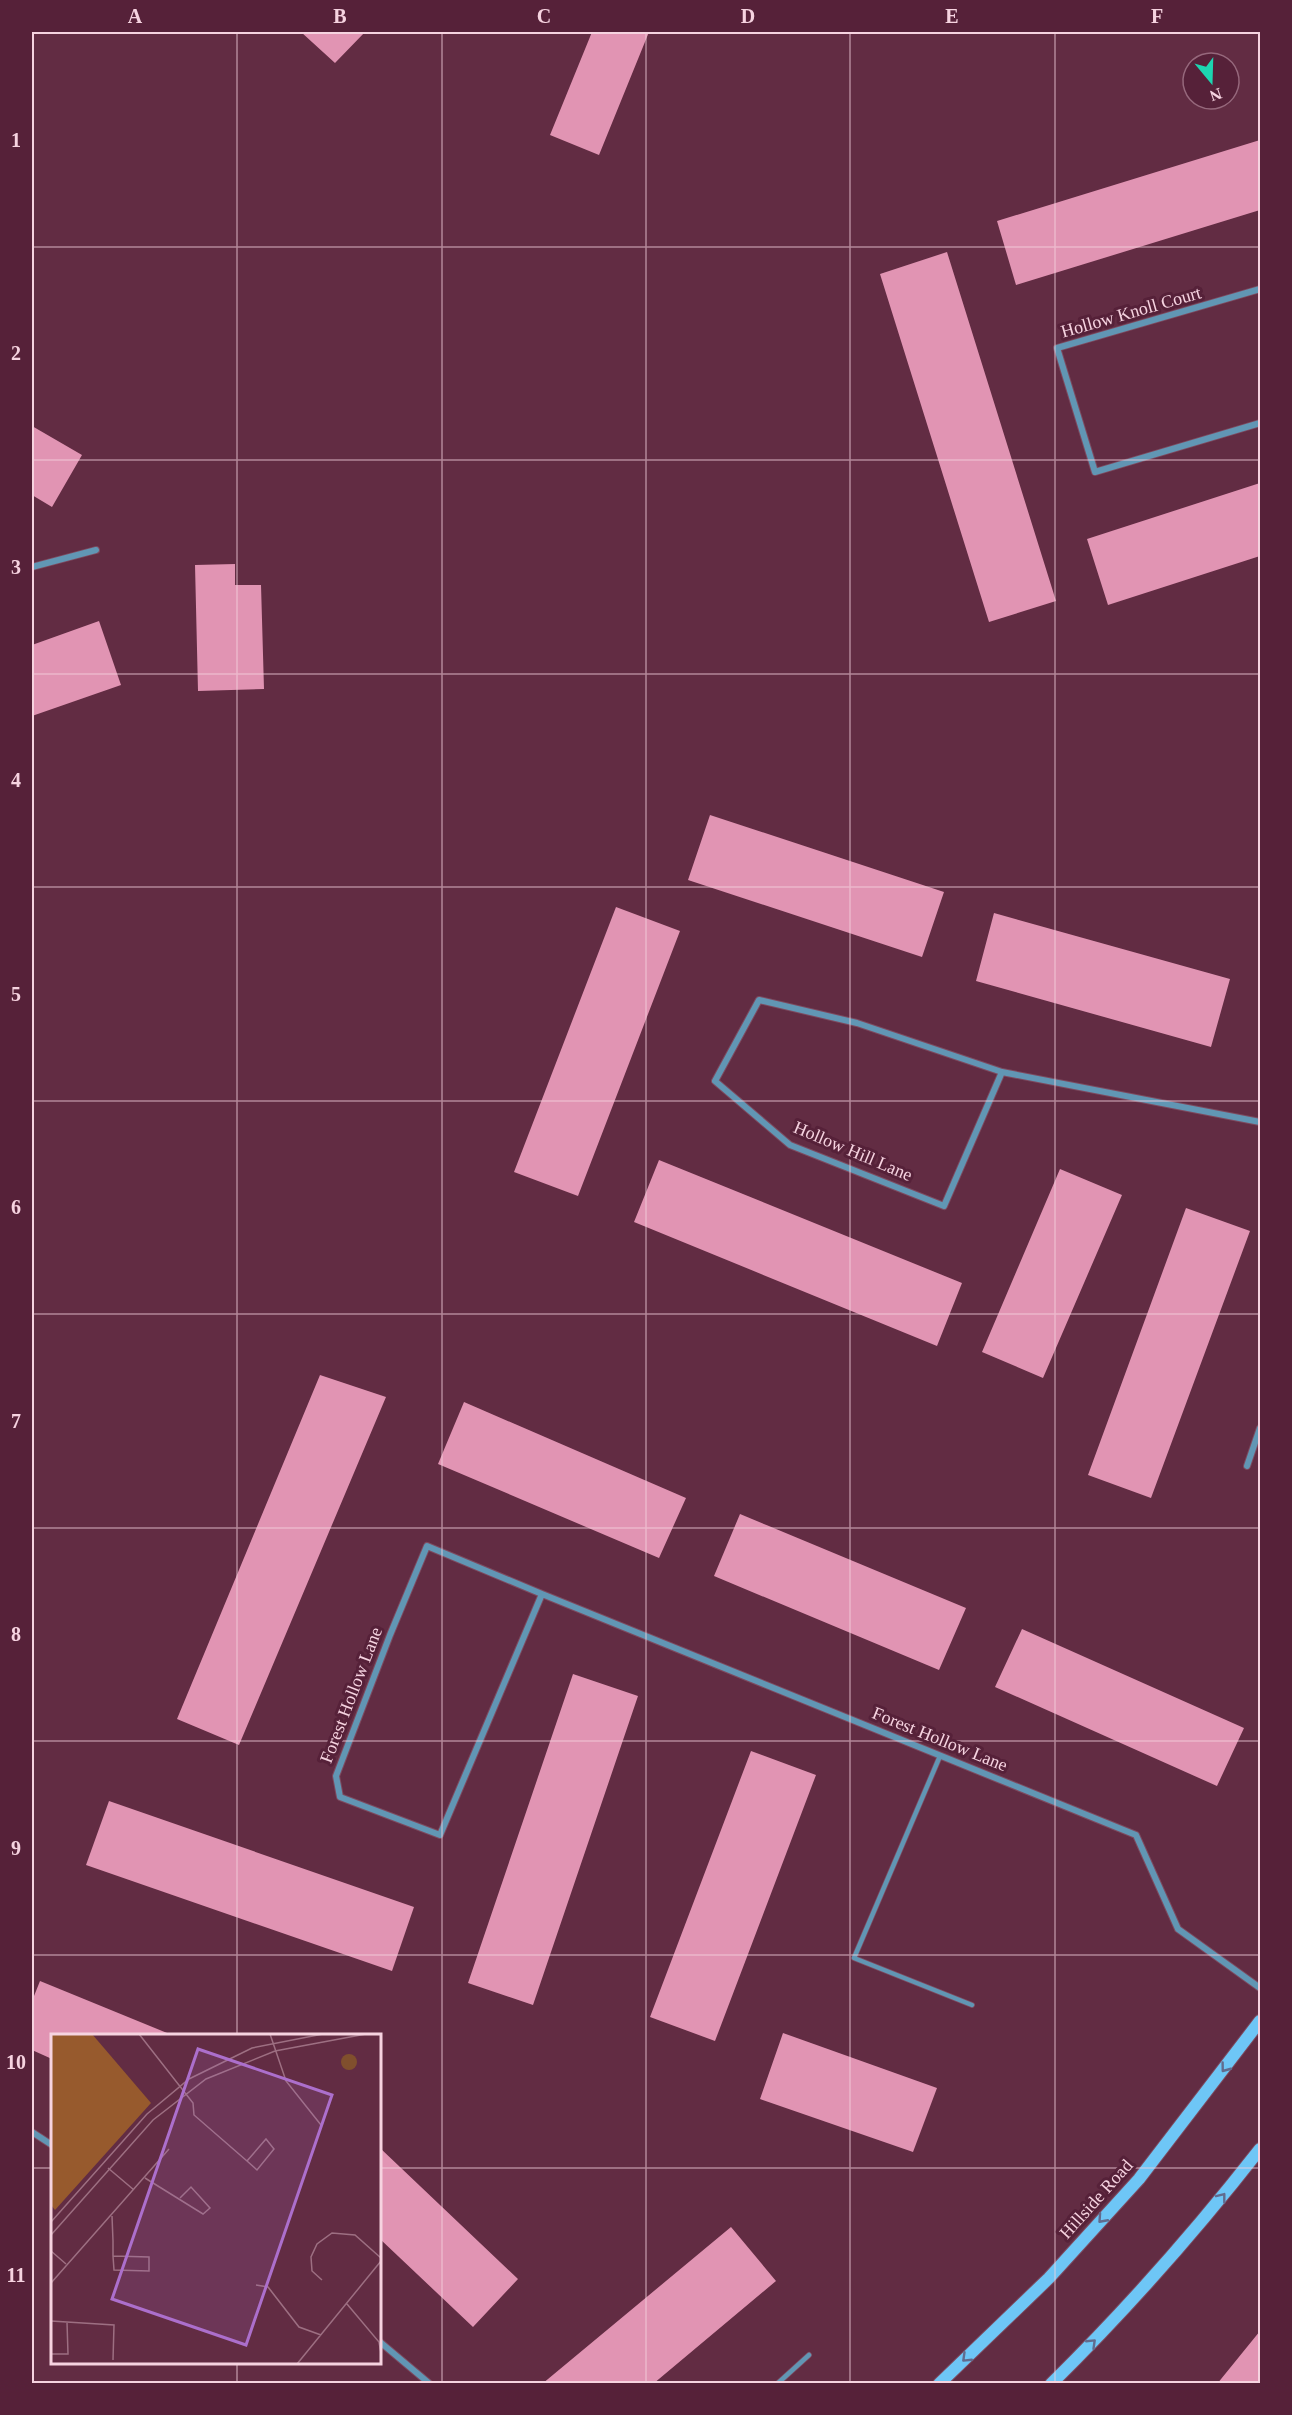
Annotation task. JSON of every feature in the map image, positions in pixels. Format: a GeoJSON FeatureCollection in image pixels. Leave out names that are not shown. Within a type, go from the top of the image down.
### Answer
{"type":"FeatureCollection","features":[{"type":"Feature","properties":{"kind":"street","name":"Hollow Knoll Court"},"geometry":{"type":"LineString","coordinates":[[1260,289],[1057,348],[1095,472],[1260,423]]}},
{"type":"Feature","properties":{"kind":"street"},"geometry":{"type":"LineString","coordinates":[[32,567],[96,550]]}},
{"type":"Feature","properties":{"kind":"street","name":"Hollow Hill Lane"},"geometry":{"type":"LineString","coordinates":[[1002,1072],[944,1206],[790,1145],[715,1081],[759,1000],[857,1023],[1002,1072],[1260,1122]]}},
{"type":"Feature","properties":{"kind":"street"},"geometry":{"type":"LineString","coordinates":[[1247,1466],[1260,1428]]}},
{"type":"Feature","properties":{"kind":"street","name":"Forest Hollow Lane"},"geometry":{"type":"LineString","coordinates":[[542,1594],[440,1835],[340,1797],[336,1776],[427,1546],[1136,1834],[1178,1929],[1260,1988]]}},
{"type":"Feature","properties":{"kind":"street","name":"Hillside Road"},"geometry":{"type":"LineString","coordinates":[[939,2384],[1049,2278],[1139,2179],[1260,2021]]}},
{"type":"Feature","properties":{"kind":"street"},"geometry":{"type":"LineString","coordinates":[[32,2132],[51,2144]]}},
{"type":"Feature","properties":{"kind":"street"},"geometry":{"type":"LineString","coordinates":[[1051,2384],[1105,2331],[1198,2228],[1260,2149]]}},
{"type":"Feature","properties":{"kind":"street"},"geometry":{"type":"LineString","coordinates":[[381,2343],[430,2384]]}},
{"type":"Feature","properties":{"kind":"lane"},"geometry":{"type":"LineString","coordinates":[[940,1756],[854,1958],[972,2005]]}},
{"type":"Feature","properties":{"kind":"lane"},"geometry":{"type":"LineString","coordinates":[[777,2384],[809,2355]]}},
{"type":"Feature","properties":{"kind":"building"},"geometry":{"type":"Polygon","coordinates":[[[301,32],[365,32],[335,63],[301,32]]]}},
{"type":"Feature","properties":{"kind":"building"},"geometry":{"type":"Polygon","coordinates":[[[592,32],[649,32],[599,155],[550,135],[592,32]]]}},
{"type":"Feature","properties":{"kind":"building"},"geometry":{"type":"Polygon","coordinates":[[[1260,140],[1260,210],[1016,285],[997,221],[1260,140]]]}},
{"type":"Feature","properties":{"kind":"building"},"geometry":{"type":"Polygon","coordinates":[[[947,252],[1056,601],[989,622],[880,274],[947,252]]]}},
{"type":"Feature","properties":{"kind":"building"},"geometry":{"type":"Polygon","coordinates":[[[32,426],[82,455],[52,507],[32,495],[32,426]]]}},
{"type":"Feature","properties":{"kind":"building"},"geometry":{"type":"Polygon","coordinates":[[[1260,483],[1260,556],[1108,605],[1087,539],[1260,483]]]}},
{"type":"Feature","properties":{"kind":"building"},"geometry":{"type":"Polygon","coordinates":[[[235,564],[235,585],[261,585],[264,689],[198,691],[195,565],[235,564]]]}},
{"type":"Feature","properties":{"kind":"building"},"geometry":{"type":"Polygon","coordinates":[[[99,621],[121,685],[32,716],[32,645],[99,621]]]}},
{"type":"Feature","properties":{"kind":"building"},"geometry":{"type":"Polygon","coordinates":[[[710,815],[944,892],[922,957],[688,880],[710,815]]]}},
{"type":"Feature","properties":{"kind":"building"},"geometry":{"type":"Polygon","coordinates":[[[616,907],[680,931],[578,1196],[514,1172],[616,907]]]}},
{"type":"Feature","properties":{"kind":"building"},"geometry":{"type":"Polygon","coordinates":[[[994,913],[1230,979],[1211,1047],[976,981],[994,913]]]}},
{"type":"Feature","properties":{"kind":"building"},"geometry":{"type":"Polygon","coordinates":[[[659,1160],[962,1283],[937,1346],[634,1222],[659,1160]]]}},
{"type":"Feature","properties":{"kind":"building"},"geometry":{"type":"Polygon","coordinates":[[[1060,1169],[1122,1195],[1043,1378],[982,1352],[1060,1169]]]}},
{"type":"Feature","properties":{"kind":"building"},"geometry":{"type":"Polygon","coordinates":[[[1186,1208],[1250,1231],[1151,1498],[1088,1475],[1186,1208]]]}},
{"type":"Feature","properties":{"kind":"building"},"geometry":{"type":"Polygon","coordinates":[[[320,1375],[386,1397],[239,1745],[177,1719],[320,1375]]]}},
{"type":"Feature","properties":{"kind":"building"},"geometry":{"type":"Polygon","coordinates":[[[464,1402],[686,1498],[659,1558],[438,1464],[464,1402]]]}},
{"type":"Feature","properties":{"kind":"building"},"geometry":{"type":"Polygon","coordinates":[[[740,1514],[966,1608],[939,1670],[714,1576],[740,1514]]]}},
{"type":"Feature","properties":{"kind":"building"},"geometry":{"type":"Polygon","coordinates":[[[1022,1629],[1244,1728],[1217,1786],[995,1687],[1022,1629]]]}},
{"type":"Feature","properties":{"kind":"building"},"geometry":{"type":"Polygon","coordinates":[[[573,1674],[638,1696],[533,2005],[468,1983],[573,1674]]]}},
{"type":"Feature","properties":{"kind":"building"},"geometry":{"type":"Polygon","coordinates":[[[751,1751],[816,1775],[715,2041],[650,2017],[751,1751]]]}},
{"type":"Feature","properties":{"kind":"building"},"geometry":{"type":"Polygon","coordinates":[[[109,1801],[414,1907],[392,1971],[86,1865],[109,1801]]]}},
{"type":"Feature","properties":{"kind":"building"},"geometry":{"type":"Polygon","coordinates":[[[40,1981],[170,2034],[51,2034],[51,2059],[32,2050],[32,2001],[40,1981]]]}},
{"type":"Feature","properties":{"kind":"building"},"geometry":{"type":"Polygon","coordinates":[[[783,2033],[937,2088],[913,2152],[760,2099],[783,2033]]]}},
{"type":"Feature","properties":{"kind":"building"},"geometry":{"type":"Polygon","coordinates":[[[381,2149],[518,2279],[473,2327],[381,2240],[381,2149]]]}},
{"type":"Feature","properties":{"kind":"building"},"geometry":{"type":"Polygon","coordinates":[[[731,2227],[776,2281],[653,2384],[542,2384],[731,2227]]]}},
{"type":"Feature","properties":{"kind":"building"},"geometry":{"type":"Polygon","coordinates":[[[1260,2331],[1260,2384],[1217,2384],[1260,2331]]]}}]}
